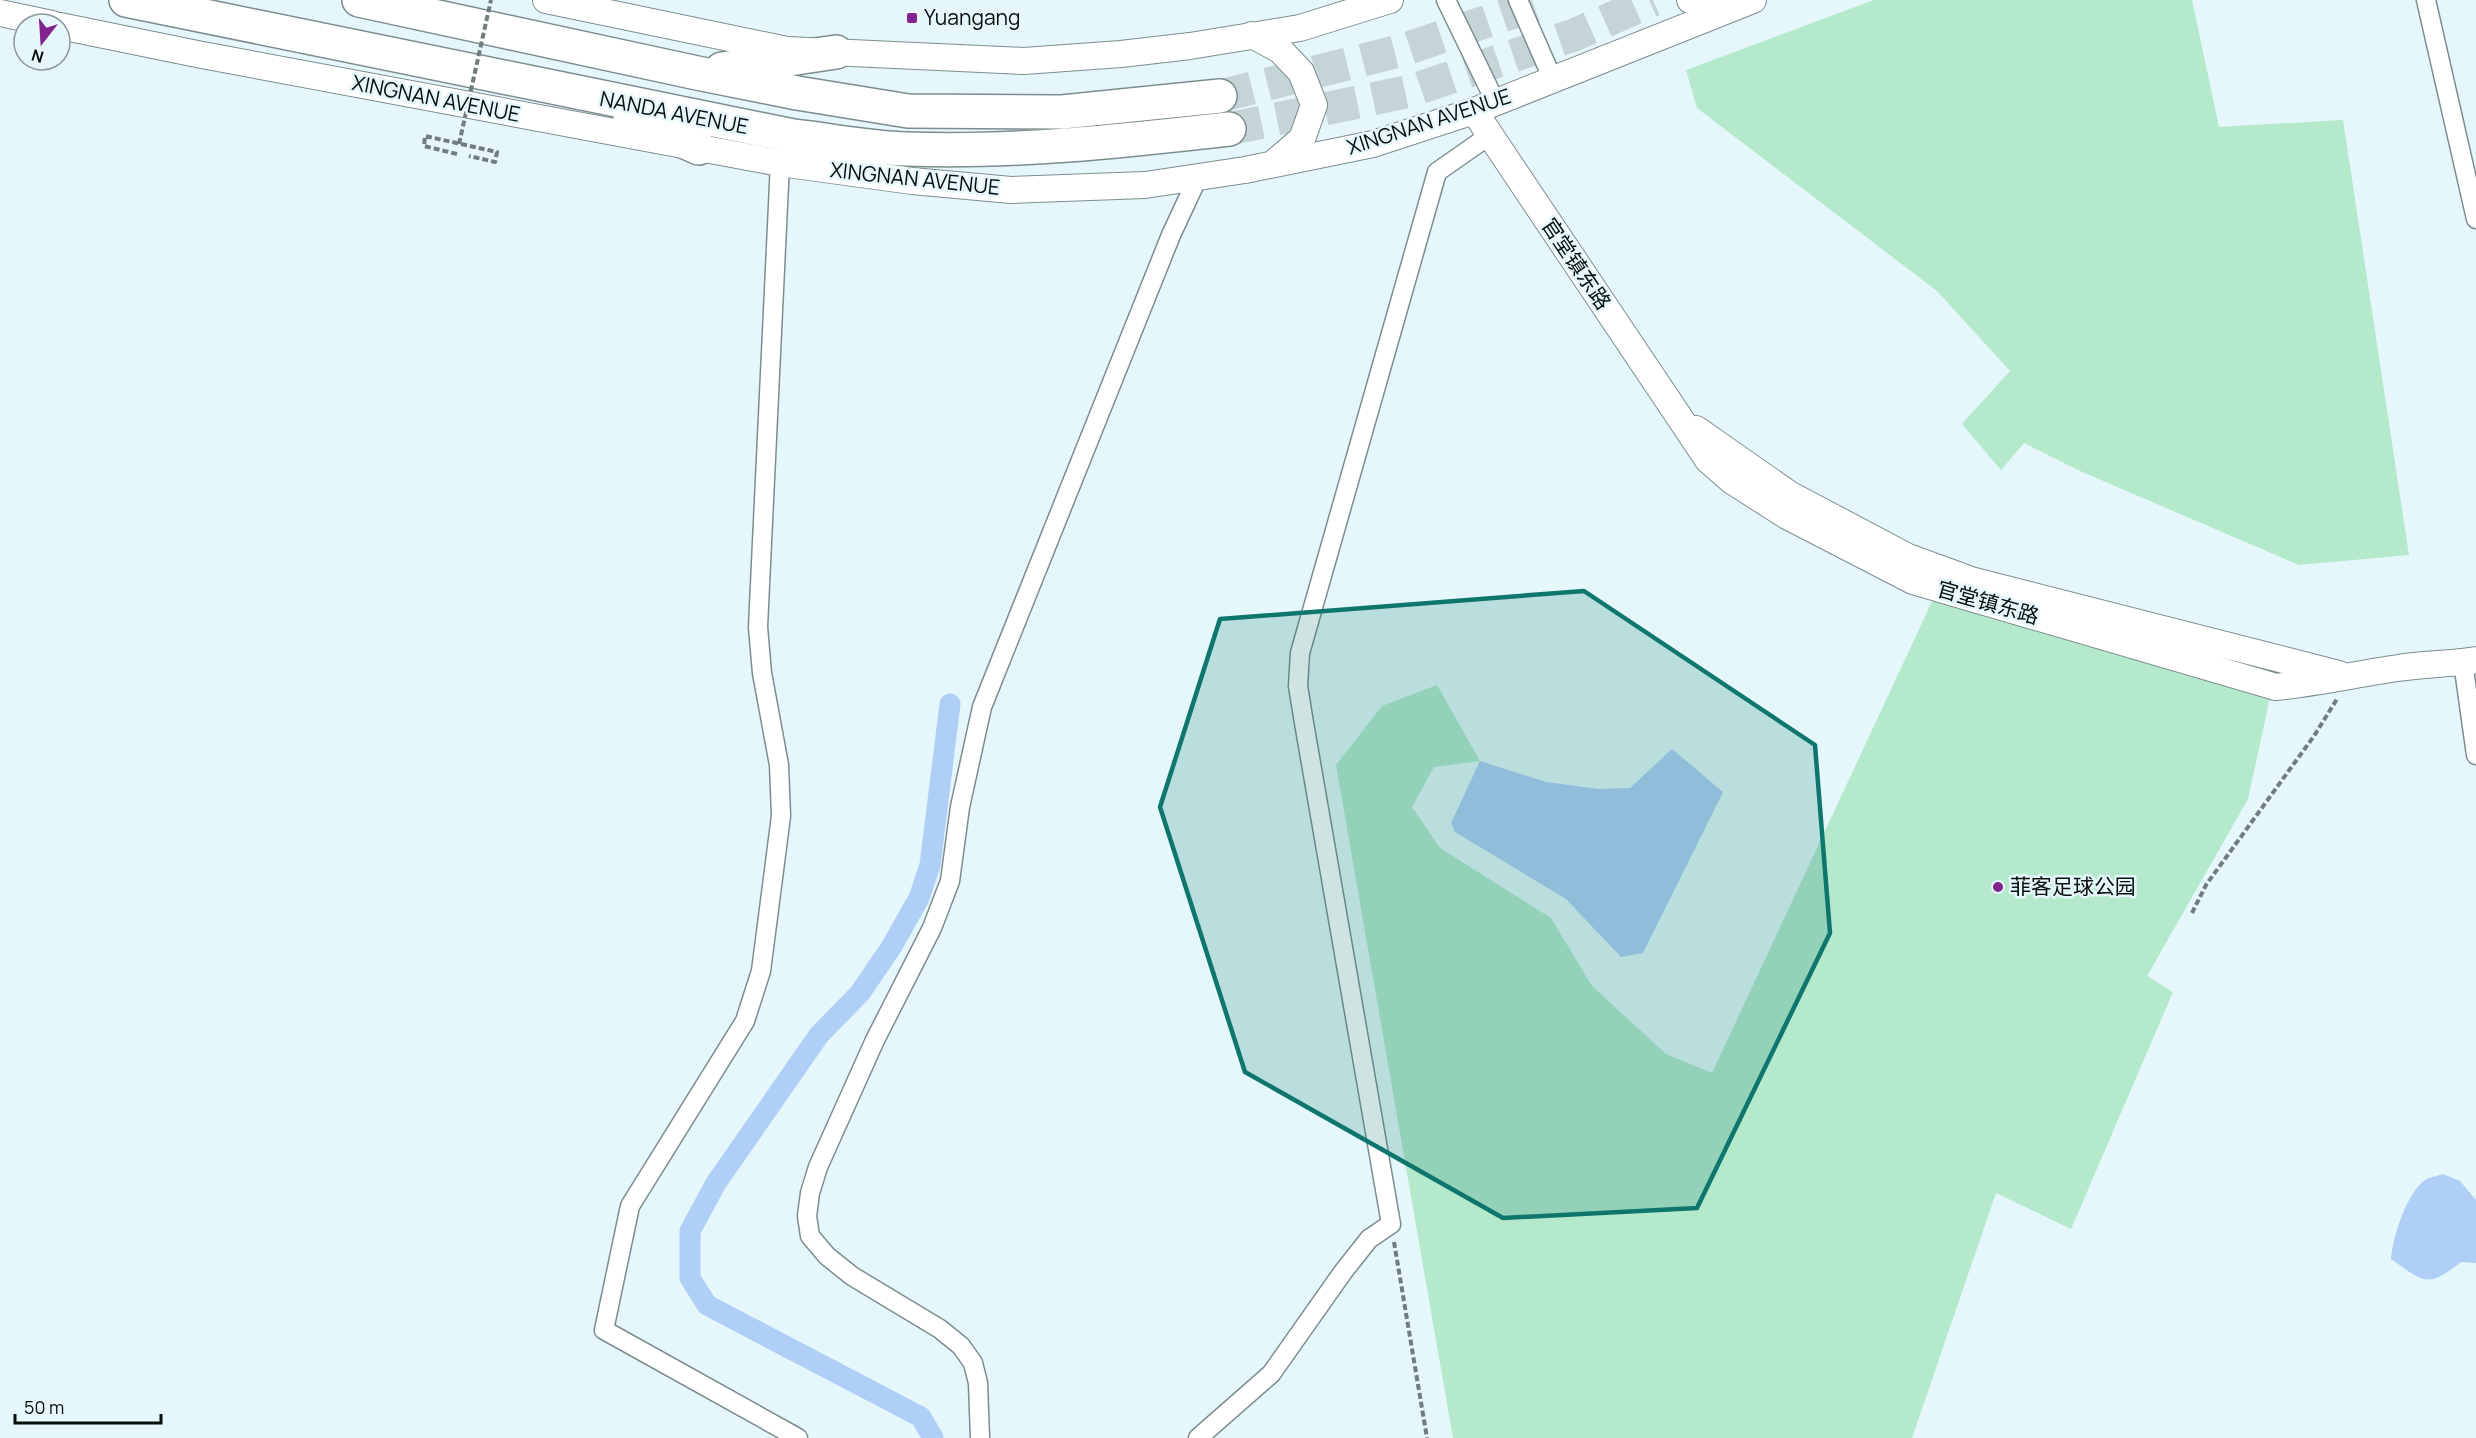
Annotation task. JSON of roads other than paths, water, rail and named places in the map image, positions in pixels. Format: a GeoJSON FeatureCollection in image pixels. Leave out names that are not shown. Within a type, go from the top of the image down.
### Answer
{"type":"FeatureCollection","features":[{"type":"Feature","properties":{"kind":"highway","name":"NANDA AVENUE"},"geometry":{"type":"LineString","coordinates":[[126,0],[793,136],[904,149],[989,149],[1122,141],[1229,129]]}},
{"type":"Feature","properties":{"kind":"highway","name":"NANDA AVENUE"},"geometry":{"type":"LineString","coordinates":[[359,0],[697,73],[797,93],[908,111],[1062,112],[1220,96]]}},
{"type":"Feature","properties":{"kind":"highway"},"geometry":{"type":"LineString","coordinates":[[697,73],[836,52]]}},
{"type":"Feature","properties":{"kind":"highway"},"geometry":{"type":"LineString","coordinates":[[571,92],[699,148]]}},
{"type":"Feature","properties":{"kind":"main road"},"geometry":{"type":"LineString","coordinates":[[546,0],[787,50],[1024,61],[1121,54],[1252,35],[1300,27],[1354,6],[1390,0]]}},
{"type":"Feature","properties":{"kind":"main road"},"geometry":{"type":"LineString","coordinates":[[1690,0],[1746,3]]}},
{"type":"Feature","properties":{"kind":"main road","name":"XINGNAN AVENUE"},"geometry":{"type":"LineString","coordinates":[[72,28],[202,55],[780,163],[912,181],[1011,190],[1145,185],[1272,164],[1373,144],[1485,107],[1746,3]]}},
{"type":"Feature","properties":{"kind":"main road"},"geometry":{"type":"LineString","coordinates":[[1252,35],[1280,50],[1302,72],[1314,105],[1302,139],[1272,164]]}},
{"type":"Feature","properties":{"kind":"main road","name":"官堂镇东路"},"geometry":{"type":"LineString","coordinates":[[1485,107],[1490,135],[1708,460],[1732,481],[1787,516],[1912,581],[2276,687],[2317,683],[2344,676],[2402,667],[2470,661]]}},
{"type":"Feature","properties":{"kind":"street"},"geometry":{"type":"LineString","coordinates":[[1446,0],[1485,107]]}},
{"type":"Feature","properties":{"kind":"street"},"geometry":{"type":"LineString","coordinates":[[1518,0],[1553,80]]}},
{"type":"Feature","properties":{"kind":"street"},"geometry":{"type":"LineString","coordinates":[[2426,0],[2476,219]]}},
{"type":"Feature","properties":{"kind":"street"},"geometry":{"type":"LineString","coordinates":[[1198,1438],[1271,1374],[1343,1272],[1370,1239],[1391,1224],[1298,686],[1300,653],[1437,172],[1490,135]]}},
{"type":"Feature","properties":{"kind":"street"},"geometry":{"type":"LineString","coordinates":[[780,163],[758,627],[762,673],[779,765],[781,816],[761,971],[745,1021],[630,1206],[604,1330],[798,1438]]}},
{"type":"Feature","properties":{"kind":"street"},"geometry":{"type":"LineString","coordinates":[[980,1438],[978,1383],[973,1363],[961,1346],[940,1329],[852,1276],[827,1256],[810,1236],[807,1216],[810,1193],[818,1167],[875,1040],[932,928],[947,890],[960,807],[982,706],[1167,246],[1198,177]]}},
{"type":"Feature","properties":{"kind":"street"},"geometry":{"type":"LineString","coordinates":[[2470,661],[2476,755]]}},
{"type":"Feature","properties":{"kind":"water"},"geometry":{"type":"Polygon","coordinates":[[[1672,749],[1723,792],[1643,953],[1621,957],[1566,899],[1455,832],[1451,823],[1480,761],[1546,782],[1599,789],[1630,788],[1672,749]]]}},
{"type":"Feature","properties":{"kind":"water"},"geometry":{"type":"Polygon","coordinates":[[[2443,1174],[2460,1181],[2476,1200],[2476,1263],[2461,1262],[2440,1276],[2426,1279],[2411,1273],[2391,1259],[2392,1250],[2406,1205],[2412,1195],[2425,1180],[2443,1174]]]}},
{"type":"Feature","properties":{"kind":"waterway"},"geometry":{"type":"LineString","coordinates":[[933,1438],[921,1417],[707,1305],[690,1278],[690,1231],[716,1183],[819,1035],[860,993],[892,946],[919,898],[930,865],[950,704]]}},
{"type":"Feature","properties":{"kind":"tunnel"},"geometry":{"type":"LineString","coordinates":[[1220,96],[1403,50],[1549,0]]}},
{"type":"Feature","properties":{"kind":"tunnel"},"geometry":{"type":"LineString","coordinates":[[1229,129],[1411,91],[1574,35],[1653,0]]}},
{"type":"Feature","properties":{"kind":"place","name":"Yuangang"},"geometry":{"type":"Point","coordinates":[912,18]}},
{"type":"Feature","properties":{"kind":"place","name":"菲客足球公园"},"geometry":{"type":"Point","coordinates":[1998,887]}}]}
